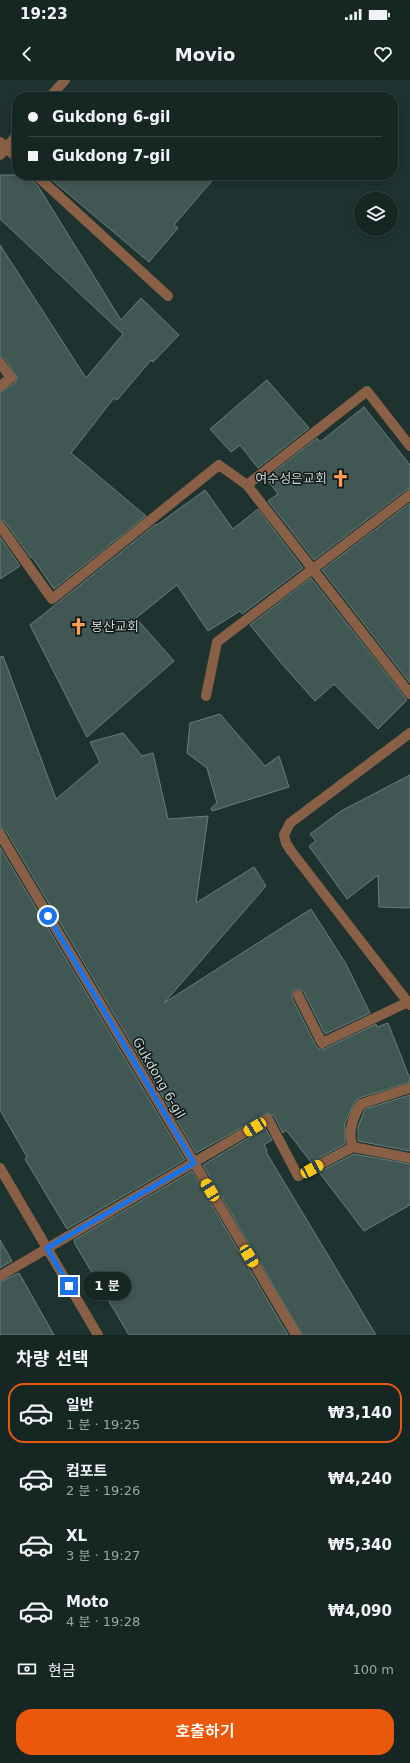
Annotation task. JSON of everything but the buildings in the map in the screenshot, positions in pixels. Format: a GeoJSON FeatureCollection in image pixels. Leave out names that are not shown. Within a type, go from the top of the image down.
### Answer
{"type":"FeatureCollection","features":[{"type":"Feature","properties":{"kind":"street"},"geometry":{"type":"LineString","coordinates":[[54,92],[65,80]]}},
{"type":"Feature","properties":{"kind":"street"},"geometry":{"type":"LineString","coordinates":[[12,139],[2,148],[12,155]]}},
{"type":"Feature","properties":{"kind":"street"},"geometry":{"type":"LineString","coordinates":[[41,180],[168,296]]}},
{"type":"Feature","properties":{"kind":"street"},"geometry":{"type":"LineString","coordinates":[[0,363],[12,378],[0,386]]}},
{"type":"Feature","properties":{"kind":"street"},"geometry":{"type":"LineString","coordinates":[[248,485],[367,391],[410,446]]}},
{"type":"Feature","properties":{"kind":"street"},"geometry":{"type":"LineString","coordinates":[[0,526],[52,599],[219,465],[248,485],[410,694]]}},
{"type":"Feature","properties":{"kind":"street"},"geometry":{"type":"LineString","coordinates":[[206,696],[217,642],[410,495]]}},
{"type":"Feature","properties":{"kind":"street"},"geometry":{"type":"LineString","coordinates":[[298,995],[322,1043],[409,1003],[291,852],[284,835],[290,823],[410,733]]}},
{"type":"Feature","properties":{"kind":"street","name":"Gukdong 6-gil"},"geometry":{"type":"LineString","coordinates":[[0,834],[296,1335]]}},
{"type":"Feature","properties":{"kind":"street"},"geometry":{"type":"LineString","coordinates":[[353,1147],[350,1137],[351,1128],[361,1104],[410,1088]]}},
{"type":"Feature","properties":{"kind":"street"},"geometry":{"type":"LineString","coordinates":[[0,1276],[268,1119],[298,1176],[353,1147],[410,1158]]}},
{"type":"Feature","properties":{"kind":"street"},"geometry":{"type":"LineString","coordinates":[[0,1168],[98,1335]]}},
{"type":"Feature","properties":{"kind":"place","name":"여수성은교회"},"geometry":{"type":"Point","coordinates":[340,478]}},
{"type":"Feature","properties":{"kind":"place","name":"봉산교회"},"geometry":{"type":"Point","coordinates":[78,626]}},
{"type":"Feature","properties":{"kind":"route"},"geometry":{"type":"LineString","coordinates":[[48,916],[194,1163],[47,1248],[69,1286]]}}]}
